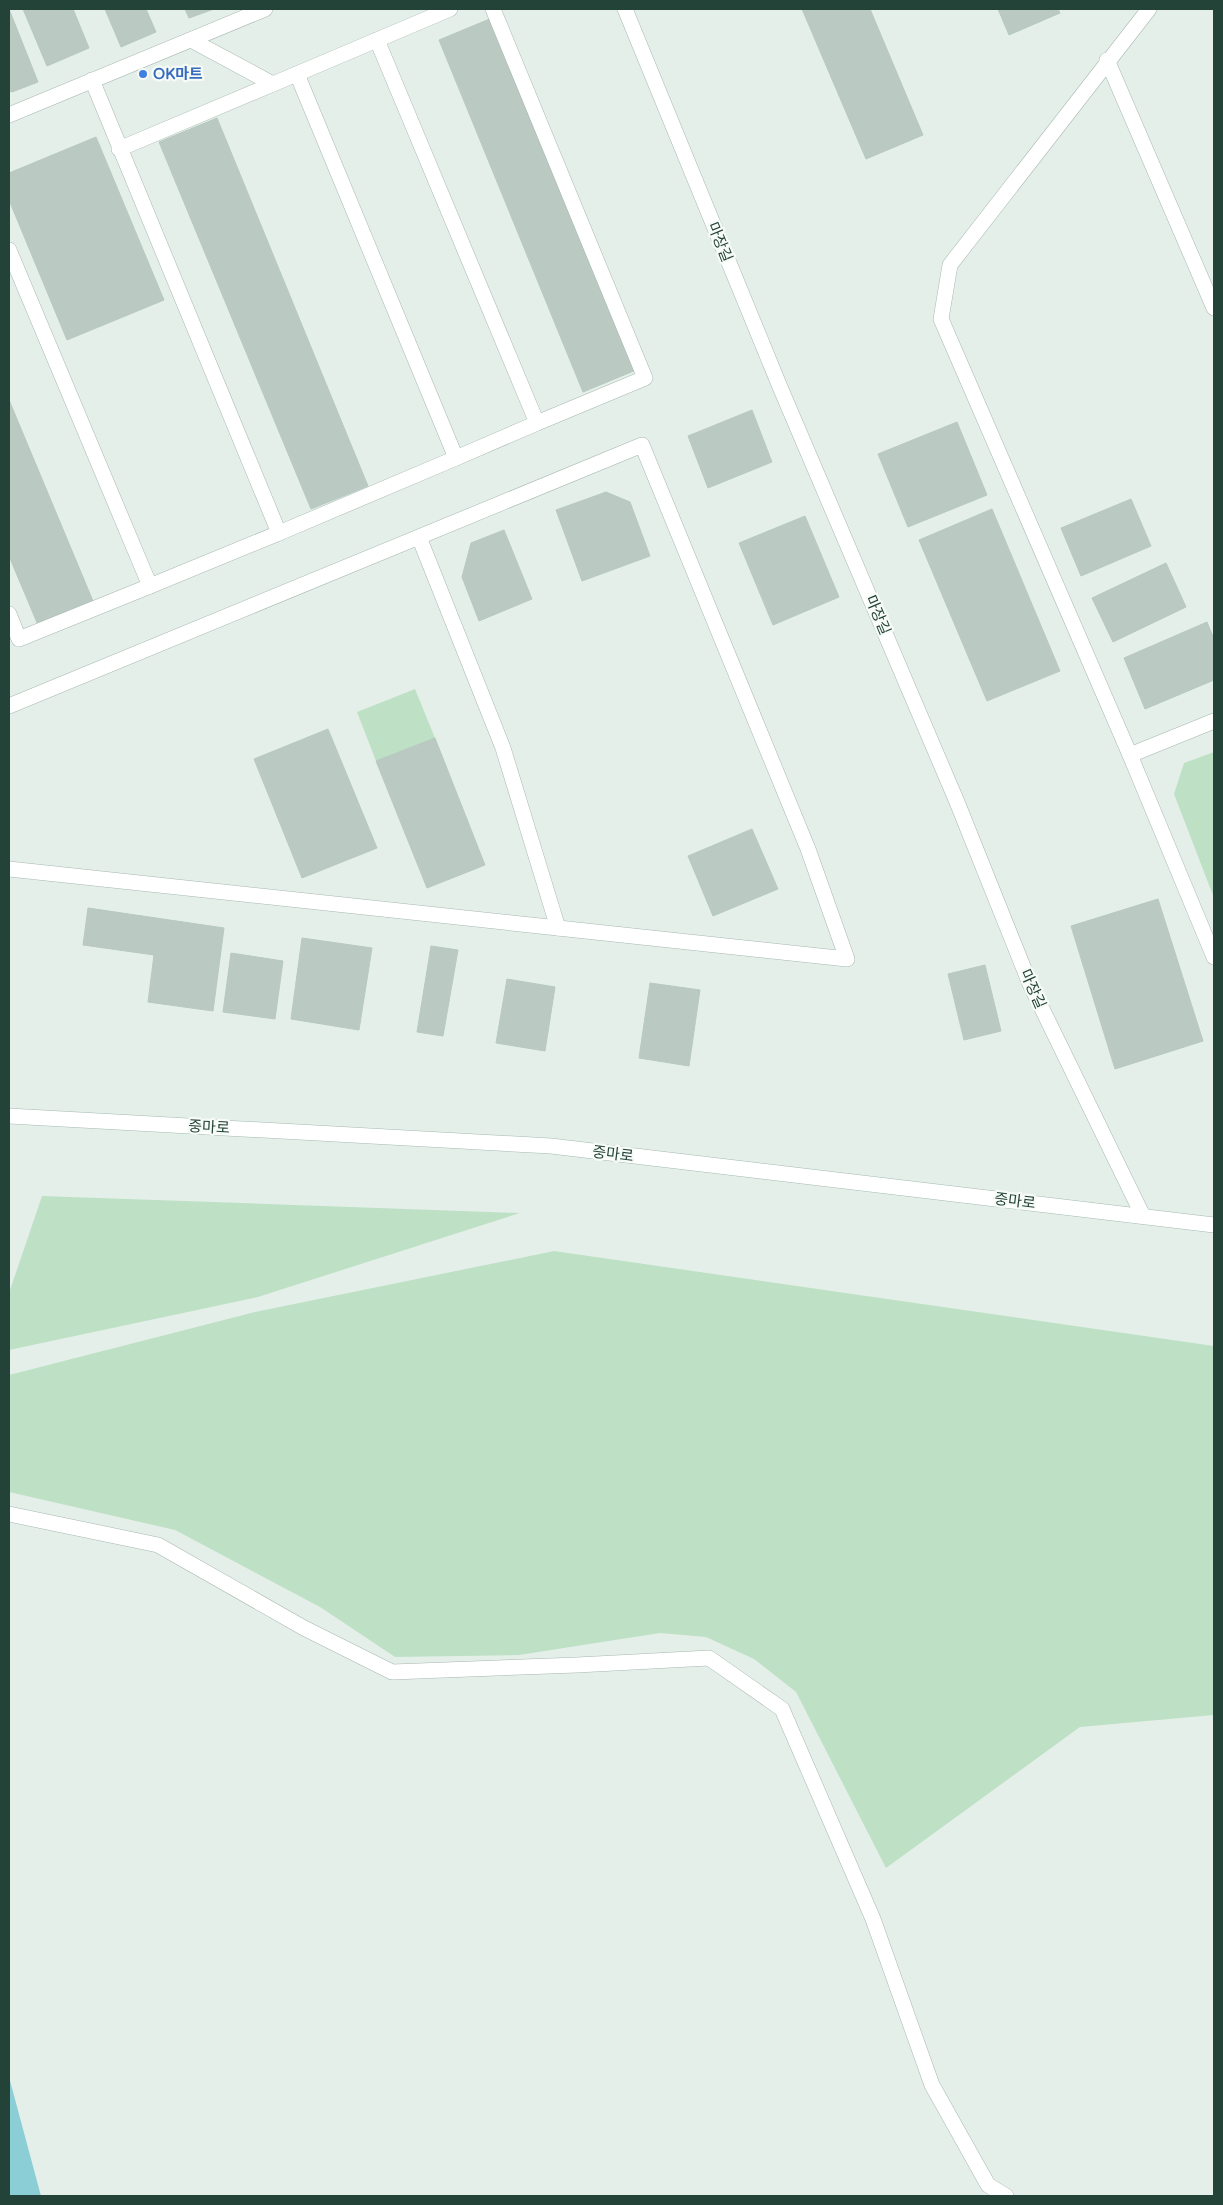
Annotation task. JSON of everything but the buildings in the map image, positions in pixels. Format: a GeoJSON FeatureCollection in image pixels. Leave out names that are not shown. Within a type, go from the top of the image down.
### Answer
{"type":"FeatureCollection","features":[{"type":"Feature","properties":{"kind":"street"},"geometry":{"type":"LineString","coordinates":[[9,115],[265,9]]}},
{"type":"Feature","properties":{"kind":"street"},"geometry":{"type":"LineString","coordinates":[[119,149],[450,9]]}},
{"type":"Feature","properties":{"kind":"street"},"geometry":{"type":"LineString","coordinates":[[9,614],[19,639],[279,533],[645,378],[493,9]]}},
{"type":"Feature","properties":{"kind":"street","name":"마장길"},"geometry":{"type":"LineString","coordinates":[[625,9],[776,378],[958,802],[1030,984],[1143,1216]]}},
{"type":"Feature","properties":{"kind":"street"},"geometry":{"type":"LineString","coordinates":[[1149,9],[1107,60],[950,265],[941,319],[1130,755],[1214,957]]}},
{"type":"Feature","properties":{"kind":"street"},"geometry":{"type":"LineString","coordinates":[[191,40],[274,84]]}},
{"type":"Feature","properties":{"kind":"street"},"geometry":{"type":"LineString","coordinates":[[377,40],[537,423]]}},
{"type":"Feature","properties":{"kind":"street"},"geometry":{"type":"LineString","coordinates":[[1107,60],[1214,308]]}},
{"type":"Feature","properties":{"kind":"street"},"geometry":{"type":"LineString","coordinates":[[297,74],[456,458]]}},
{"type":"Feature","properties":{"kind":"street"},"geometry":{"type":"LineString","coordinates":[[92,80],[279,533]]}},
{"type":"Feature","properties":{"kind":"street"},"geometry":{"type":"LineString","coordinates":[[9,250],[150,586]]}},
{"type":"Feature","properties":{"kind":"street"},"geometry":{"type":"LineString","coordinates":[[9,706],[642,445],[808,849],[847,959],[9,869]]}},
{"type":"Feature","properties":{"kind":"street"},"geometry":{"type":"LineString","coordinates":[[419,537],[503,748],[558,928]]}},
{"type":"Feature","properties":{"kind":"street"},"geometry":{"type":"LineString","coordinates":[[1130,755],[1214,720]]}},
{"type":"Feature","properties":{"kind":"street","name":"중마로"},"geometry":{"type":"LineString","coordinates":[[9,1116],[551,1146],[1214,1225]]}},
{"type":"Feature","properties":{"kind":"street"},"geometry":{"type":"LineString","coordinates":[[9,1514],[158,1545],[304,1628],[392,1672],[709,1658],[782,1709],[873,1920],[932,2085],[988,2185],[1006,2196]]}},
{"type":"Feature","properties":{"kind":"green space"},"geometry":{"type":"Polygon","coordinates":[[[415,689],[435,738],[376,761],[357,712],[415,689]]]}},
{"type":"Feature","properties":{"kind":"green space"},"geometry":{"type":"Polygon","coordinates":[[[1214,752],[1214,898],[1174,794],[1184,763],[1214,752]]]}},
{"type":"Feature","properties":{"kind":"green space"},"geometry":{"type":"Polygon","coordinates":[[[42,1196],[520,1213],[258,1297],[9,1350],[9,1293],[42,1196]]]}},
{"type":"Feature","properties":{"kind":"green space"},"geometry":{"type":"Polygon","coordinates":[[[554,1251],[1214,1346],[1214,1715],[1080,1727],[886,1868],[796,1692],[754,1659],[706,1637],[660,1633],[519,1655],[395,1657],[320,1607],[175,1530],[9,1492],[9,1375],[255,1312],[554,1251]]]}},
{"type":"Feature","properties":{"kind":"water"},"geometry":{"type":"Polygon","coordinates":[[[9,2077],[41,2196],[9,2196],[9,2077]]]}},
{"type":"Feature","properties":{"kind":"place","name":"OK마트"},"geometry":{"type":"Point","coordinates":[143,74]}}]}
